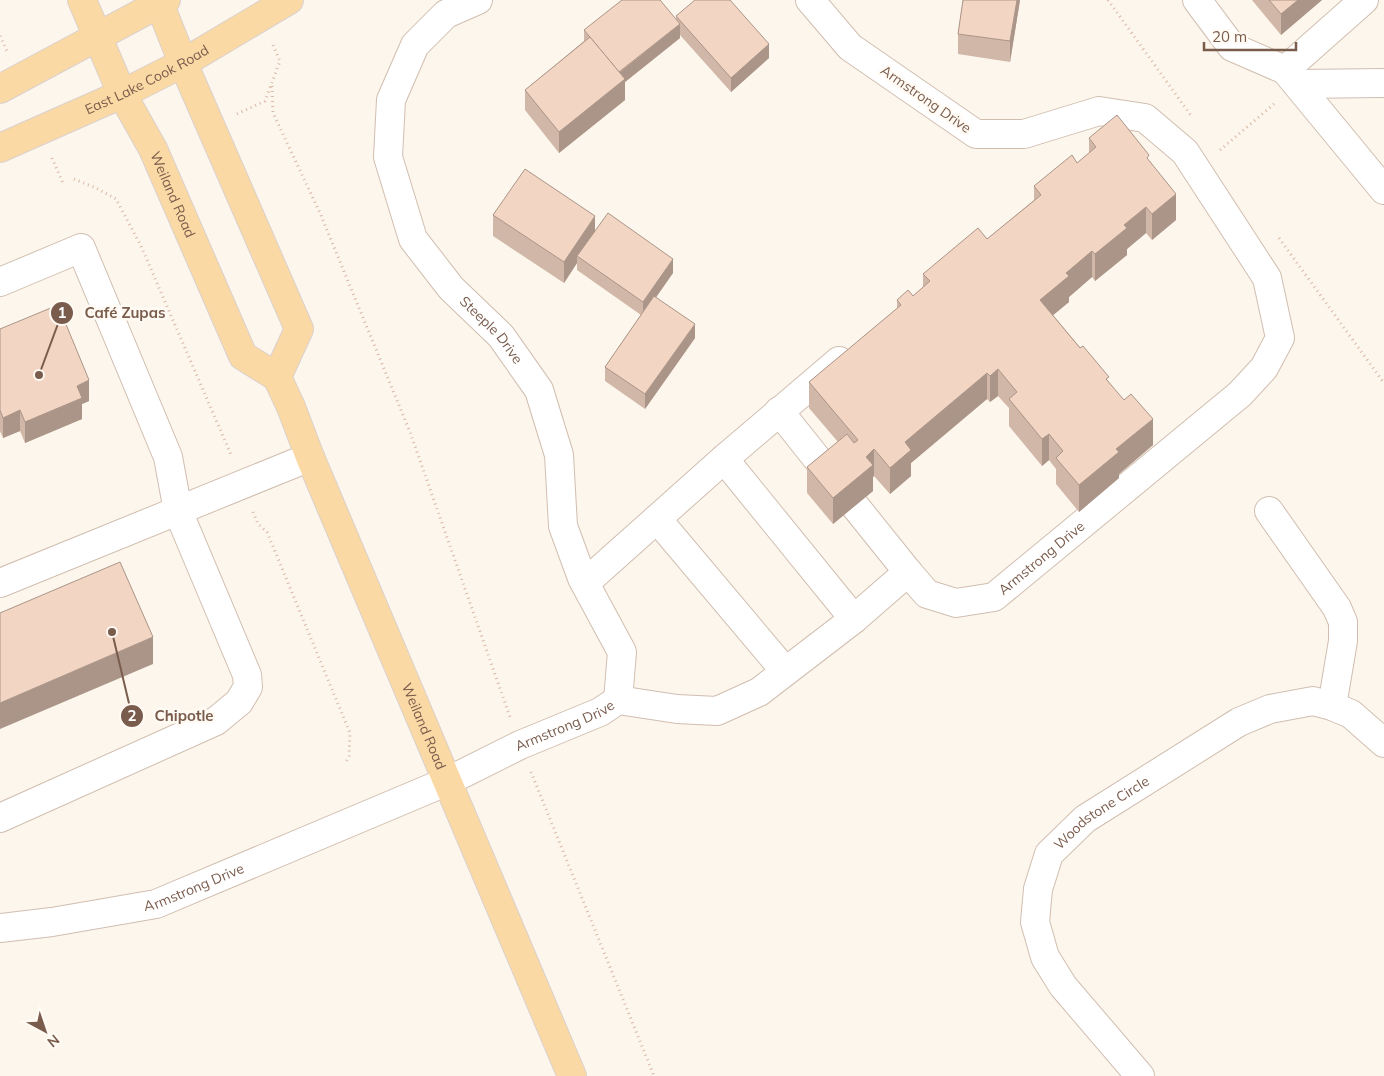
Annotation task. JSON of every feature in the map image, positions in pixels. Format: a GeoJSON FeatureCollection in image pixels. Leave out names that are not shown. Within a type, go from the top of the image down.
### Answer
{"type":"FeatureCollection","features":[{"type":"Feature","properties":{"kind":"main road","name":"Weiland Road"},"geometry":{"type":"LineString","coordinates":[[82,0],[122,94],[153,149],[242,356],[277,377],[572,1076]]}},
{"type":"Feature","properties":{"kind":"main road","name":"East Lake Cook Road"},"geometry":{"type":"LineString","coordinates":[[0,148],[122,94],[183,63],[289,0]]}},
{"type":"Feature","properties":{"kind":"main road"},"geometry":{"type":"LineString","coordinates":[[0,89],[161,1],[183,63],[299,329],[277,377]]}},
{"type":"Feature","properties":{"kind":"street","name":"Steeple Drive"},"geometry":{"type":"LineString","coordinates":[[478,0],[446,14],[415,45],[391,100],[388,157],[413,239],[451,288],[500,336],[539,390],[559,455],[563,526],[584,583],[622,652],[618,700]]}},
{"type":"Feature","properties":{"kind":"street","name":"Armstrong Drive"},"geometry":{"type":"LineString","coordinates":[[0,928],[52,922],[156,904],[448,781],[520,745],[600,712],[618,700],[678,709],[717,711],[759,692],[854,619],[908,572],[927,594],[956,604],[994,597],[1240,394],[1264,368],[1280,338],[1268,278],[1185,152],[1146,118],[1099,111],[1024,134],[976,134],[850,47],[810,0]]}},
{"type":"Feature","properties":{"kind":"street"},"geometry":{"type":"LineString","coordinates":[[1197,0],[1232,47],[1291,77],[1384,83]]}},
{"type":"Feature","properties":{"kind":"street"},"geometry":{"type":"LineString","coordinates":[[1291,77],[1364,0]]}},
{"type":"Feature","properties":{"kind":"street"},"geometry":{"type":"LineString","coordinates":[[1291,77],[1384,190]]}},
{"type":"Feature","properties":{"kind":"street"},"geometry":{"type":"LineString","coordinates":[[0,282],[81,248],[168,457],[178,511],[247,674],[248,688],[239,702],[216,720],[0,818]]}},
{"type":"Feature","properties":{"kind":"street"},"geometry":{"type":"LineString","coordinates":[[584,583],[779,411],[860,343]]}},
{"type":"Feature","properties":{"kind":"street"},"geometry":{"type":"LineString","coordinates":[[779,411],[830,475]]}},
{"type":"Feature","properties":{"kind":"street"},"geometry":{"type":"LineString","coordinates":[[0,583],[310,457]]}},
{"type":"Feature","properties":{"kind":"street"},"geometry":{"type":"LineString","coordinates":[[724,459],[854,619]]}},
{"type":"Feature","properties":{"kind":"street"},"geometry":{"type":"LineString","coordinates":[[855,506],[908,572]]}},
{"type":"Feature","properties":{"kind":"street"},"geometry":{"type":"LineString","coordinates":[[1269,511],[1337,608],[1343,622],[1344,641],[1332,706]]}},
{"type":"Feature","properties":{"kind":"street"},"geometry":{"type":"LineString","coordinates":[[656,520],[785,671]]}},
{"type":"Feature","properties":{"kind":"street","name":"Woodstone Circle"},"geometry":{"type":"LineString","coordinates":[[1140,1076],[1063,986],[1045,957],[1035,922],[1038,889],[1049,854],[1085,819],[1239,722],[1270,709],[1314,701],[1332,706],[1351,714],[1384,743]]}},
{"type":"Feature","properties":{"kind":"path"},"geometry":{"type":"LineString","coordinates":[[1217,152],[1291,77]]}},
{"type":"Feature","properties":{"kind":"path"},"geometry":{"type":"LineString","coordinates":[[272,86],[273,113],[320,214],[410,432],[520,745],[654,1076]]}},
{"type":"Feature","properties":{"kind":"building"},"geometry":{"type":"Polygon","coordinates":[[[622,0],[660,0],[680,24],[619,72],[584,30],[622,0]]]}},
{"type":"Feature","properties":{"kind":"building"},"geometry":{"type":"Polygon","coordinates":[[[695,0],[730,0],[769,44],[731,78],[676,16],[695,0]]]}},
{"type":"Feature","properties":{"kind":"building"},"geometry":{"type":"Polygon","coordinates":[[[963,0],[1017,0],[1010,41],[958,34],[963,0]]]}},
{"type":"Feature","properties":{"kind":"building"},"geometry":{"type":"Polygon","coordinates":[[[1269,0],[1298,0],[1281,14],[1269,0]]]}},
{"type":"Feature","properties":{"kind":"building"},"geometry":{"type":"Polygon","coordinates":[[[590,37],[625,79],[559,132],[525,90],[590,37]]]}},
{"type":"Feature","properties":{"kind":"building"},"geometry":{"type":"Polygon","coordinates":[[[1117,115],[1149,155],[1147,158],[1176,194],[1152,214],[1146,207],[1124,225],[1127,228],[1095,254],[1092,251],[1066,273],[1069,276],[1040,300],[1080,348],[1083,346],[1109,377],[1106,379],[1124,400],[1131,394],[1153,419],[1116,449],[1119,452],[1079,485],[1056,458],[1063,451],[1049,434],[1042,439],[1009,399],[1017,392],[998,369],[990,376],[987,373],[905,442],[911,450],[890,468],[874,449],[866,457],[873,465],[833,498],[807,467],[847,434],[854,443],[858,440],[809,382],[901,305],[897,300],[908,290],[913,296],[930,281],[923,274],[978,228],[987,239],[1041,195],[1034,186],[1072,155],[1077,163],[1096,147],[1089,138],[1117,115]]]}},
{"type":"Feature","properties":{"kind":"building"},"geometry":{"type":"Polygon","coordinates":[[[525,169],[595,216],[564,262],[493,215],[525,169]]]}},
{"type":"Feature","properties":{"kind":"building"},"geometry":{"type":"Polygon","coordinates":[[[608,213],[673,259],[643,302],[577,256],[608,213]]]}},
{"type":"Feature","properties":{"kind":"building"},"geometry":{"type":"Polygon","coordinates":[[[654,296],[695,324],[645,394],[605,367],[654,296]]]}},
{"type":"Feature","properties":{"kind":"building"},"geometry":{"type":"Polygon","coordinates":[[[58,305],[89,380],[77,386],[82,398],[25,422],[20,410],[3,418],[0,410],[0,329],[58,305]]]}},
{"type":"Feature","properties":{"kind":"building"},"geometry":{"type":"Polygon","coordinates":[[[120,562],[153,637],[0,703],[0,613],[120,562]]]}},
{"type":"Feature","properties":{"kind":"place","name":"Café Zupas"},"geometry":{"type":"Point","coordinates":[39,375]}},
{"type":"Feature","properties":{"kind":"place","name":"Chipotle"},"geometry":{"type":"Point","coordinates":[112,632]}}]}
